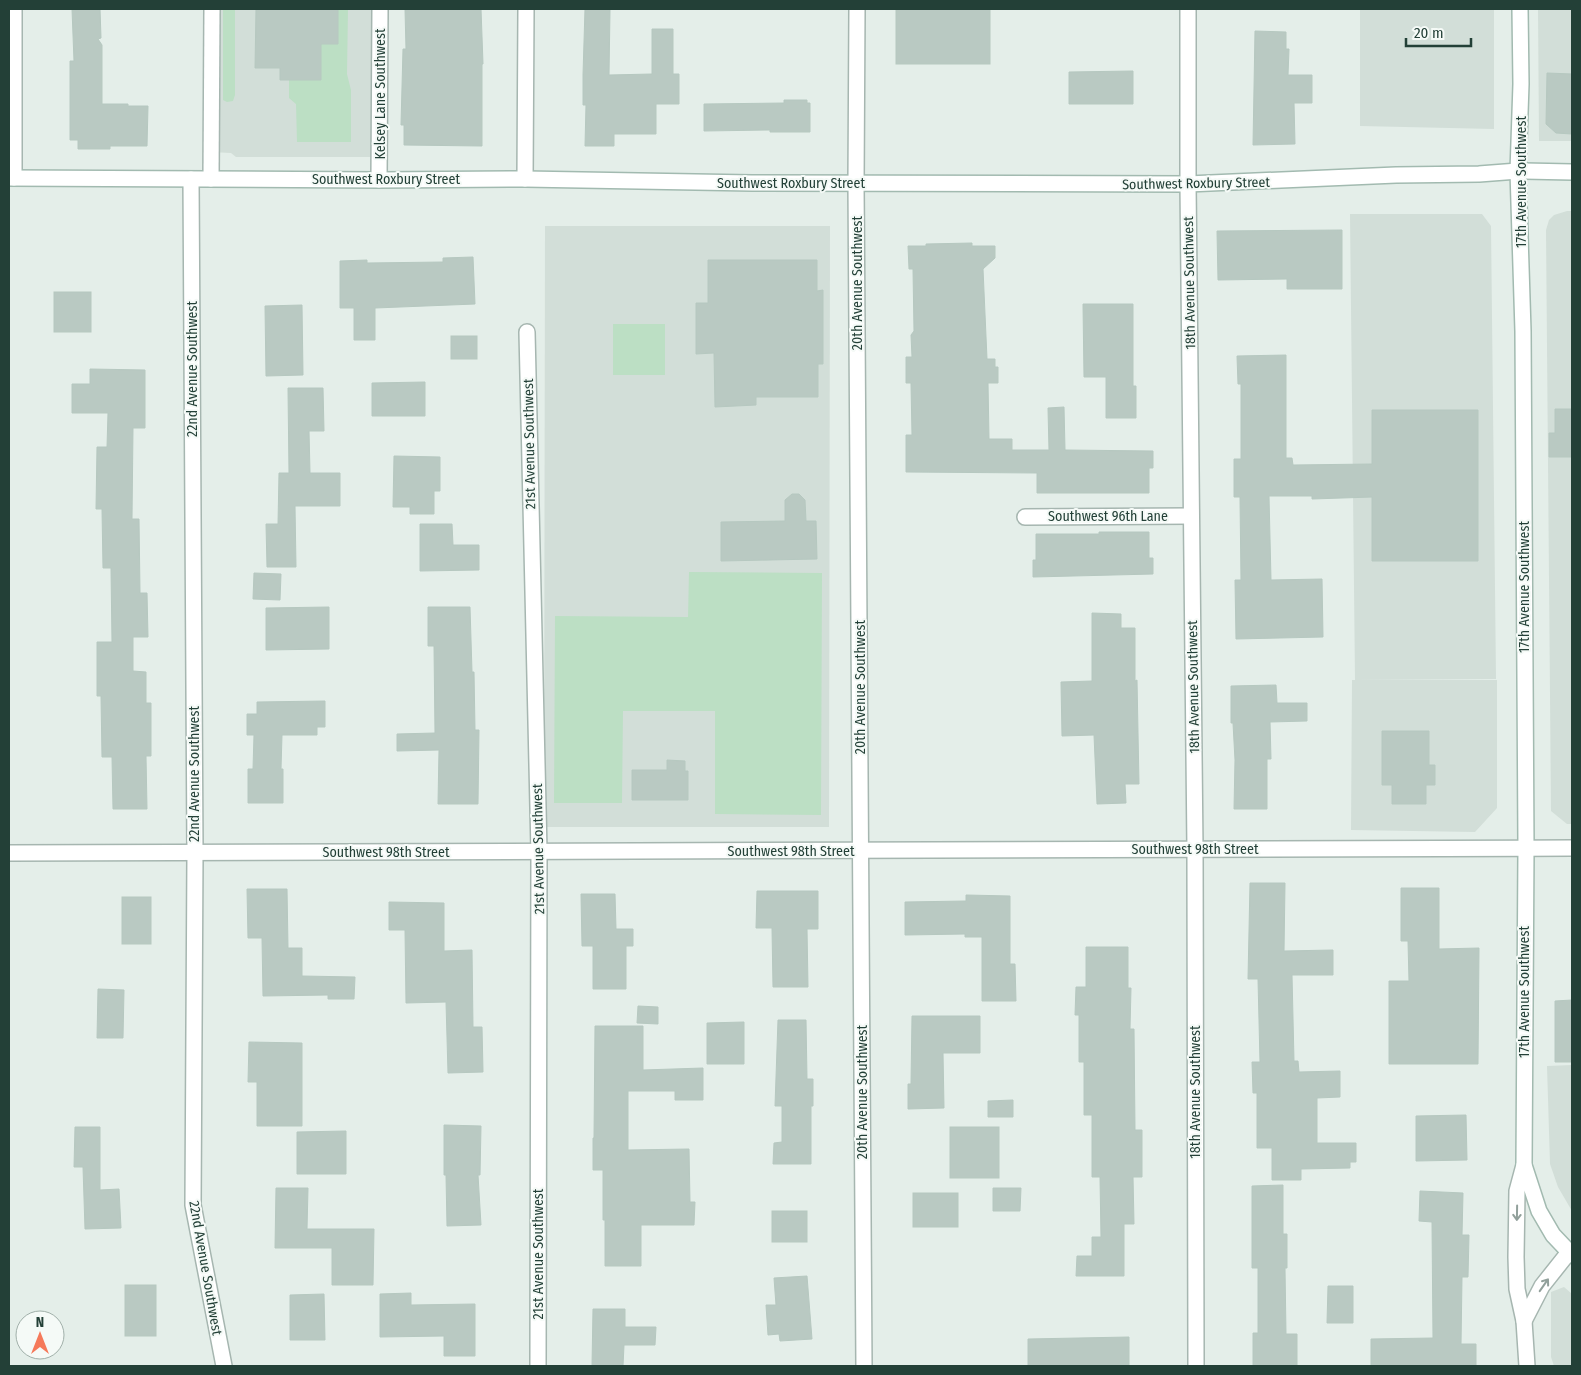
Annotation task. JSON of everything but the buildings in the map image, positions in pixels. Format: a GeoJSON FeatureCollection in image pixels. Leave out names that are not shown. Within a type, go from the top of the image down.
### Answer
{"type":"FeatureCollection","features":[{"type":"Feature","properties":{"kind":"street"},"geometry":{"type":"LineString","coordinates":[[11,178],[14,9]]}},
{"type":"Feature","properties":{"kind":"street"},"geometry":{"type":"LineString","coordinates":[[210,179],[212,9]]}},
{"type":"Feature","properties":{"kind":"street","name":"Kelsey Lane Southwest"},"geometry":{"type":"LineString","coordinates":[[379,180],[380,9]]}},
{"type":"Feature","properties":{"kind":"street"},"geometry":{"type":"LineString","coordinates":[[525,179],[526,9]]}},
{"type":"Feature","properties":{"kind":"street","name":"20th Avenue Southwest"},"geometry":{"type":"LineString","coordinates":[[857,9],[856,183],[864,1366]]}},
{"type":"Feature","properties":{"kind":"street","name":"18th Avenue Southwest"},"geometry":{"type":"LineString","coordinates":[[1188,9],[1195,849],[1196,1366]]}},
{"type":"Feature","properties":{"kind":"street","name":"17th Avenue Southwest"},"geometry":{"type":"LineString","coordinates":[[1520,9],[1521,84],[1518,171],[1523,331],[1526,848],[1524,1165],[1518,1191],[1516,1257],[1518,1289],[1524,1321],[1527,1366]]}},
{"type":"Feature","properties":{"kind":"street","name":"Southwest Roxbury Street"},"geometry":{"type":"LineString","coordinates":[[11,178],[525,179],[856,183],[1188,184],[1518,171],[1572,172]]}},
{"type":"Feature","properties":{"kind":"street","name":"22nd Avenue Southwest"},"geometry":{"type":"LineString","coordinates":[[191,179],[194,853],[193,1205],[224,1366]]}},
{"type":"Feature","properties":{"kind":"street","name":"21st Avenue Southwest"},"geometry":{"type":"LineString","coordinates":[[527,332],[539,851],[538,1366]]}},
{"type":"Feature","properties":{"kind":"street","name":"Southwest 96th Lane"},"geometry":{"type":"LineString","coordinates":[[1025,517],[1191,516]]}},
{"type":"Feature","properties":{"kind":"street","name":"Southwest 98th Street"},"geometry":{"type":"LineString","coordinates":[[9,853],[1572,848]]}},
{"type":"Feature","properties":{"kind":"street","name":"17th Avenue Southwest"},"geometry":{"type":"LineString","coordinates":[[1524,1165],[1539,1211],[1553,1234],[1571,1254]]}},
{"type":"Feature","properties":{"kind":"street"},"geometry":{"type":"LineString","coordinates":[[1524,1321],[1542,1286],[1571,1254]]}},
{"type":"Feature","properties":{"kind":"shaded area"},"geometry":{"type":"Polygon","coordinates":[[[212,9],[380,9],[379,157],[236,157],[231,153],[211,152],[212,9]]]}},
{"type":"Feature","properties":{"kind":"shaded area"},"geometry":{"type":"Polygon","coordinates":[[[1360,9],[1494,9],[1494,129],[1360,126],[1360,9]]]}},
{"type":"Feature","properties":{"kind":"shaded area"},"geometry":{"type":"Polygon","coordinates":[[[1538,9],[1572,9],[1572,141],[1539,141],[1538,9]]]}},
{"type":"Feature","properties":{"kind":"shaded area"},"geometry":{"type":"Polygon","coordinates":[[[1572,211],[1572,824],[1567,824],[1551,811],[1546,230],[1549,220],[1554,215],[1572,211]]]}},
{"type":"Feature","properties":{"kind":"shaded area"},"geometry":{"type":"Polygon","coordinates":[[[1350,214],[1482,214],[1491,226],[1496,679],[1358,680],[1497,680],[1497,808],[1475,832],[1351,830],[1352,680],[1355,680],[1350,214]]]}},
{"type":"Feature","properties":{"kind":"shaded area"},"geometry":{"type":"Polygon","coordinates":[[[545,226],[830,226],[829,827],[544,827],[545,226]]]}},
{"type":"Feature","properties":{"kind":"shaded area"},"geometry":{"type":"Polygon","coordinates":[[[1572,1065],[1572,1211],[1558,1187],[1550,1164],[1547,1066],[1572,1065]]]}},
{"type":"Feature","properties":{"kind":"shaded area"},"geometry":{"type":"Polygon","coordinates":[[[1564,1287],[1572,1294],[1572,1366],[1554,1366],[1551,1357],[1551,1292],[1564,1287]]]}},
{"type":"Feature","properties":{"kind":"green space"},"geometry":{"type":"Polygon","coordinates":[[[223,9],[235,9],[235,95],[233,101],[227,102],[223,100],[223,9]]]}},
{"type":"Feature","properties":{"kind":"green space"},"geometry":{"type":"Polygon","coordinates":[[[338,9],[348,9],[347,74],[351,90],[351,142],[297,142],[296,104],[289,98],[289,80],[321,79],[321,44],[337,44],[338,9]]]}},
{"type":"Feature","properties":{"kind":"green space"},"geometry":{"type":"Polygon","coordinates":[[[613,324],[665,324],[665,375],[613,375],[613,324]]]}},
{"type":"Feature","properties":{"kind":"green space"},"geometry":{"type":"Polygon","coordinates":[[[689,572],[822,573],[821,815],[715,814],[715,711],[623,711],[622,803],[554,803],[555,616],[688,617],[689,572]]]}}]}
